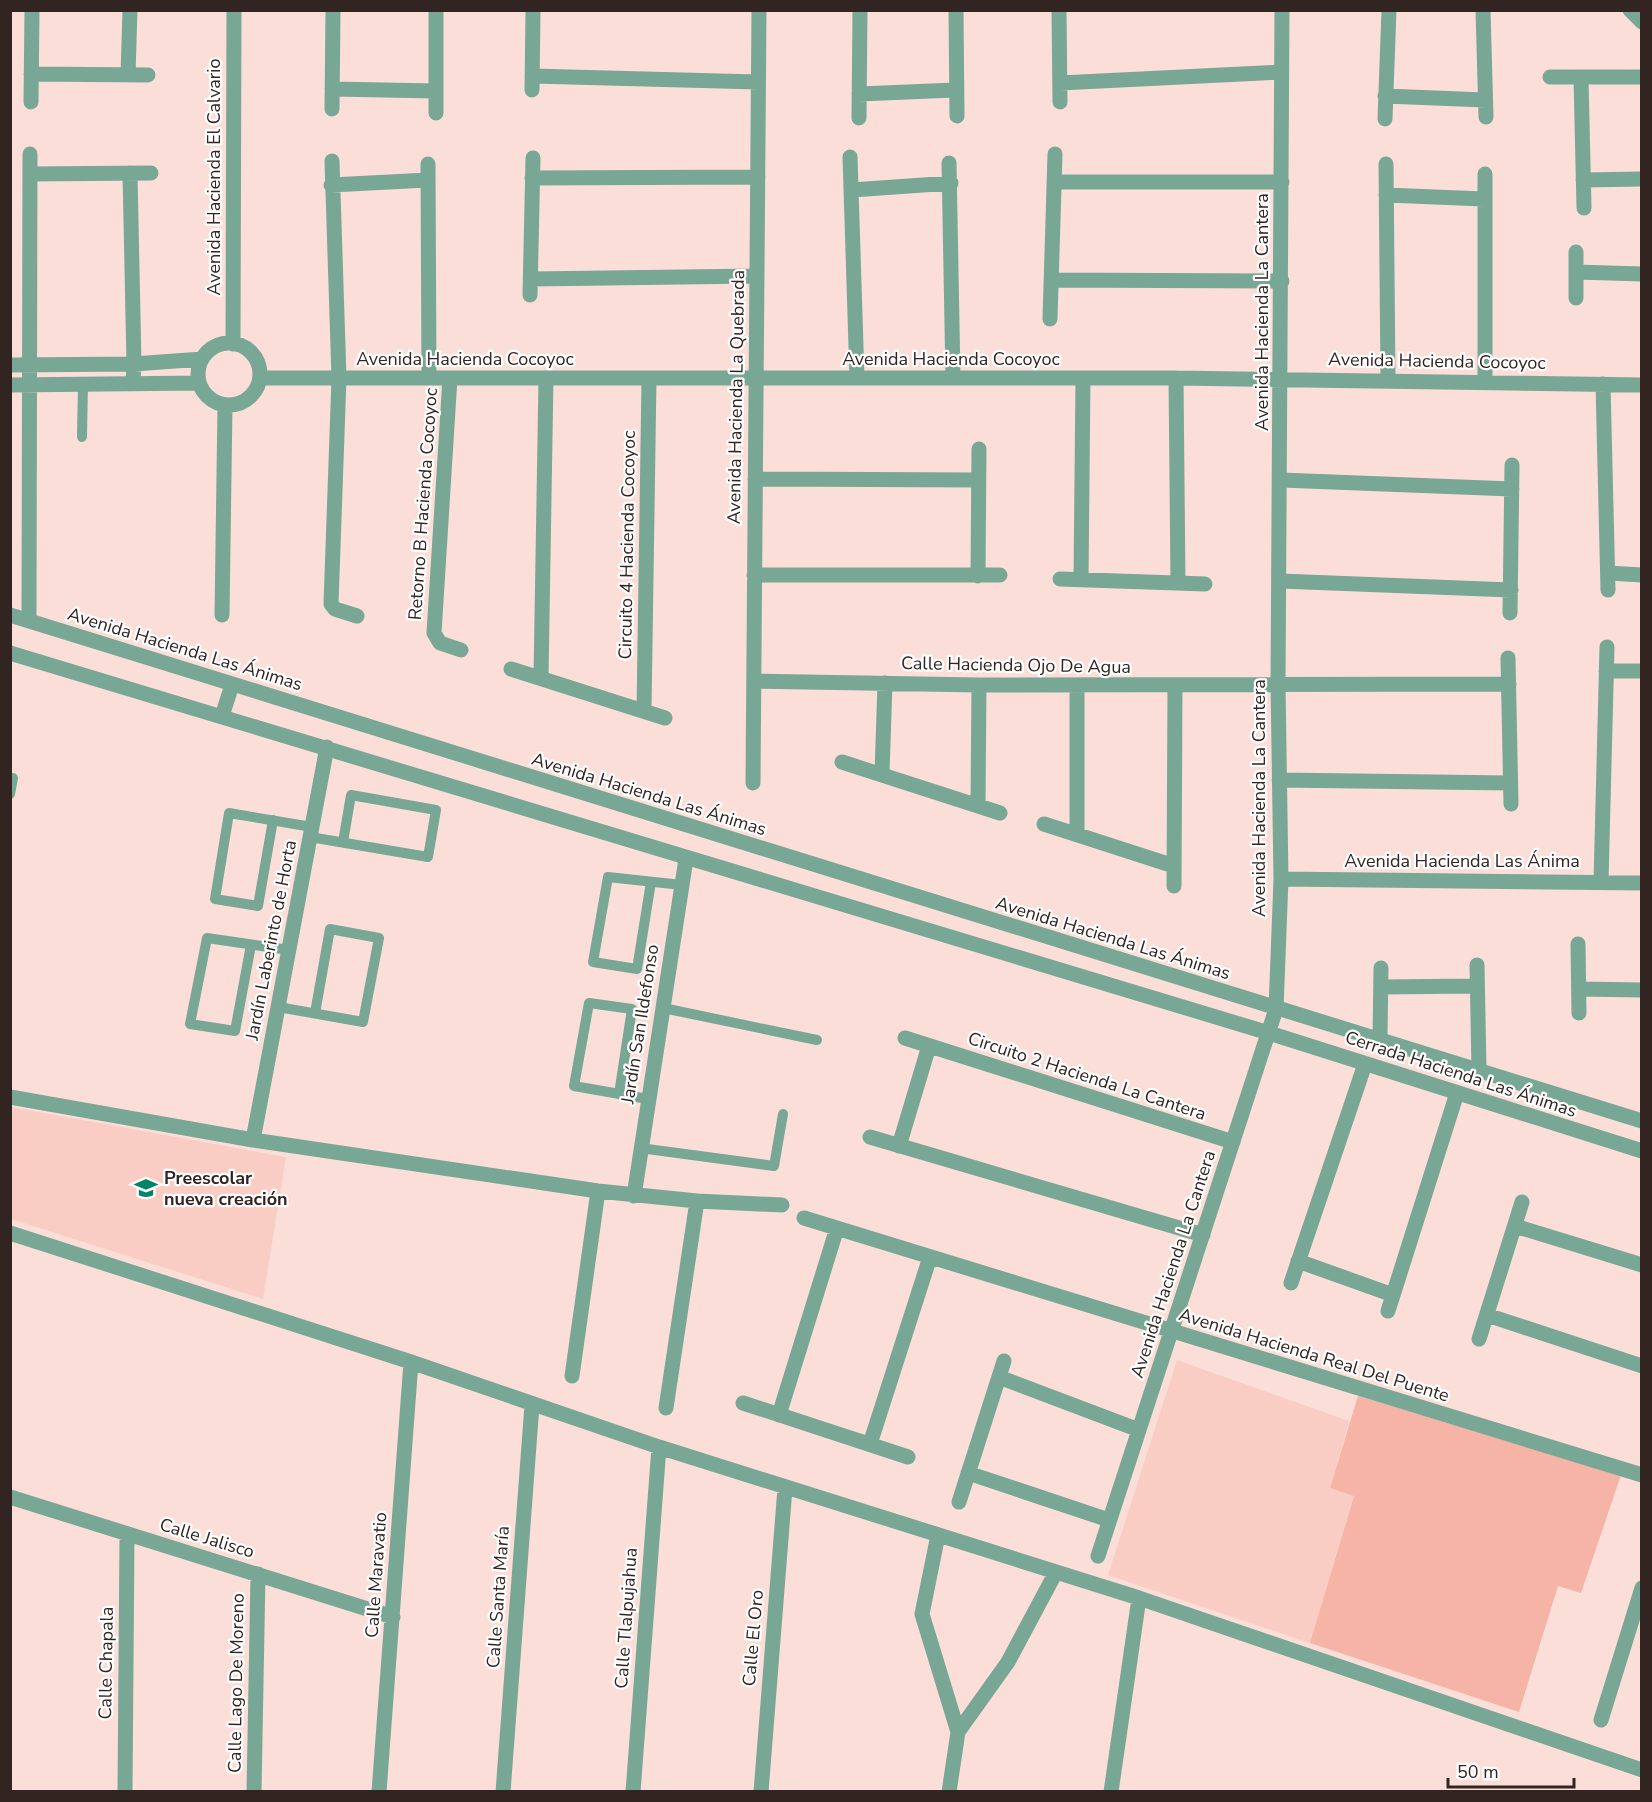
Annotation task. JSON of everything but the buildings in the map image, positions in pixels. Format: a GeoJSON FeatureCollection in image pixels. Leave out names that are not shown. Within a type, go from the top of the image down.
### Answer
{"type":"FeatureCollection","features":[{"type":"Feature","properties":{"kind":"street"},"geometry":{"type":"LineString","coordinates":[[31,102],[32,10]]}},
{"type":"Feature","properties":{"kind":"street"},"geometry":{"type":"LineString","coordinates":[[128,75],[130,10]]}},
{"type":"Feature","properties":{"kind":"street","name":"Avenida Hacienda El Calvario"},"geometry":{"type":"LineString","coordinates":[[233,344],[234,10]]}},
{"type":"Feature","properties":{"kind":"street"},"geometry":{"type":"LineString","coordinates":[[332,110],[333,10]]}},
{"type":"Feature","properties":{"kind":"street"},"geometry":{"type":"LineString","coordinates":[[436,10],[436,113]]}},
{"type":"Feature","properties":{"kind":"street"},"geometry":{"type":"LineString","coordinates":[[533,10],[532,83],[758,82]]}},
{"type":"Feature","properties":{"kind":"street","name":"Avenida Hacienda La Quebrada"},"geometry":{"type":"LineString","coordinates":[[753,783],[759,10]]}},
{"type":"Feature","properties":{"kind":"street"},"geometry":{"type":"LineString","coordinates":[[860,10],[860,117]]}},
{"type":"Feature","properties":{"kind":"street"},"geometry":{"type":"LineString","coordinates":[[956,10],[957,116]]}},
{"type":"Feature","properties":{"kind":"street"},"geometry":{"type":"LineString","coordinates":[[1059,10],[1060,102]]}},
{"type":"Feature","properties":{"kind":"street","name":"Avenida Hacienda La Cantera"},"geometry":{"type":"LineString","coordinates":[[1098,1556],[1276,1009],[1281,879],[1278,684],[1282,10]]}},
{"type":"Feature","properties":{"kind":"street"},"geometry":{"type":"LineString","coordinates":[[1385,119],[1389,10]]}},
{"type":"Feature","properties":{"kind":"street"},"geometry":{"type":"LineString","coordinates":[[1483,10],[1486,117]]}},
{"type":"Feature","properties":{"kind":"street"},"geometry":{"type":"LineString","coordinates":[[1630,10],[1641,22]]}},
{"type":"Feature","properties":{"kind":"street"},"geometry":{"type":"LineString","coordinates":[[1060,83],[1281,72]]}},
{"type":"Feature","properties":{"kind":"street"},"geometry":{"type":"LineString","coordinates":[[31,74],[148,75]]}},
{"type":"Feature","properties":{"kind":"street"},"geometry":{"type":"LineString","coordinates":[[1551,77],[1641,77]]}},
{"type":"Feature","properties":{"kind":"street"},"geometry":{"type":"LineString","coordinates":[[1581,78],[1584,208]]}},
{"type":"Feature","properties":{"kind":"street"},"geometry":{"type":"LineString","coordinates":[[332,89],[436,91]]}},
{"type":"Feature","properties":{"kind":"street"},"geometry":{"type":"LineString","coordinates":[[860,94],[955,90]]}},
{"type":"Feature","properties":{"kind":"street"},"geometry":{"type":"LineString","coordinates":[[1385,96],[1485,100]]}},
{"type":"Feature","properties":{"kind":"street"},"geometry":{"type":"LineString","coordinates":[[28,620],[31,384],[28,366],[30,154]]}},
{"type":"Feature","properties":{"kind":"street"},"geometry":{"type":"LineString","coordinates":[[1050,319],[1055,154]]}},
{"type":"Feature","properties":{"kind":"street"},"geometry":{"type":"LineString","coordinates":[[850,157],[857,378]]}},
{"type":"Feature","properties":{"kind":"street"},"geometry":{"type":"LineString","coordinates":[[530,295],[533,158]]}},
{"type":"Feature","properties":{"kind":"street"},"geometry":{"type":"LineString","coordinates":[[332,161],[339,378],[331,604],[335,609],[357,616]]}},
{"type":"Feature","properties":{"kind":"street"},"geometry":{"type":"LineString","coordinates":[[949,163],[953,378]]}},
{"type":"Feature","properties":{"kind":"street"},"geometry":{"type":"LineString","coordinates":[[428,164],[429,378]]}},
{"type":"Feature","properties":{"kind":"street"},"geometry":{"type":"LineString","coordinates":[[1386,164],[1388,379]]}},
{"type":"Feature","properties":{"kind":"street"},"geometry":{"type":"LineString","coordinates":[[130,173],[135,364],[133,383]]}},
{"type":"Feature","properties":{"kind":"street"},"geometry":{"type":"LineString","coordinates":[[30,174],[151,173]]}},
{"type":"Feature","properties":{"kind":"street"},"geometry":{"type":"LineString","coordinates":[[1485,174],[1485,381]]}},
{"type":"Feature","properties":{"kind":"street"},"geometry":{"type":"LineString","coordinates":[[532,178],[758,177]]}},
{"type":"Feature","properties":{"kind":"street"},"geometry":{"type":"LineString","coordinates":[[1583,180],[1641,179]]}},
{"type":"Feature","properties":{"kind":"street"},"geometry":{"type":"LineString","coordinates":[[331,185],[428,180]]}},
{"type":"Feature","properties":{"kind":"street"},"geometry":{"type":"LineString","coordinates":[[1054,182],[1282,182]]}},
{"type":"Feature","properties":{"kind":"street"},"geometry":{"type":"LineString","coordinates":[[852,190],[951,183]]}},
{"type":"Feature","properties":{"kind":"street"},"geometry":{"type":"LineString","coordinates":[[1386,195],[1484,199]]}},
{"type":"Feature","properties":{"kind":"street"},"geometry":{"type":"LineString","coordinates":[[1576,252],[1576,298]]}},
{"type":"Feature","properties":{"kind":"street"},"geometry":{"type":"LineString","coordinates":[[1576,272],[1641,274]]}},
{"type":"Feature","properties":{"kind":"street"},"geometry":{"type":"LineString","coordinates":[[531,279],[757,276]]}},
{"type":"Feature","properties":{"kind":"street"},"geometry":{"type":"LineString","coordinates":[[1051,280],[1282,280]]}},
{"type":"Feature","properties":{"kind":"street"},"geometry":{"type":"LineString","coordinates":[[233,344],[245,348],[254,356],[259,366],[260,378],[256,390],[248,399],[237,404],[225,405],[214,401],[205,393],[199,382],[202,359],[210,350],[221,345],[233,344]]}},
{"type":"Feature","properties":{"kind":"street"},"geometry":{"type":"LineString","coordinates":[[10,365],[135,364],[202,359]]}},
{"type":"Feature","properties":{"kind":"street","name":"Avenida Hacienda Cocoyoc"},"geometry":{"type":"LineString","coordinates":[[260,378],[1388,379],[1641,385]]}},
{"type":"Feature","properties":{"kind":"street","name":"Retorno B Hacienda Cocoyoc"},"geometry":{"type":"LineString","coordinates":[[450,378],[435,633],[440,644],[461,650]]}},
{"type":"Feature","properties":{"kind":"street"},"geometry":{"type":"LineString","coordinates":[[541,678],[546,378]]}},
{"type":"Feature","properties":{"kind":"street","name":"Circuito 4 Hacienda Cocoyoc"},"geometry":{"type":"LineString","coordinates":[[644,711],[649,378]]}},
{"type":"Feature","properties":{"kind":"street"},"geometry":{"type":"LineString","coordinates":[[1082,580],[1083,378]]}},
{"type":"Feature","properties":{"kind":"street"},"geometry":{"type":"LineString","coordinates":[[1176,378],[1178,583]]}},
{"type":"Feature","properties":{"kind":"street"},"geometry":{"type":"LineString","coordinates":[[10,385],[199,382]]}},
{"type":"Feature","properties":{"kind":"street"},"geometry":{"type":"LineString","coordinates":[[1603,384],[1608,590]]}},
{"type":"Feature","properties":{"kind":"street"},"geometry":{"type":"LineString","coordinates":[[222,615],[225,405]]}},
{"type":"Feature","properties":{"kind":"street"},"geometry":{"type":"LineString","coordinates":[[978,576],[979,449]]}},
{"type":"Feature","properties":{"kind":"street"},"geometry":{"type":"LineString","coordinates":[[1510,613],[1512,465]]}},
{"type":"Feature","properties":{"kind":"street"},"geometry":{"type":"LineString","coordinates":[[755,479],[978,480]]}},
{"type":"Feature","properties":{"kind":"street"},"geometry":{"type":"LineString","coordinates":[[1281,480],[1512,489]]}},
{"type":"Feature","properties":{"kind":"street"},"geometry":{"type":"LineString","coordinates":[[1608,573],[1641,575]]}},
{"type":"Feature","properties":{"kind":"street"},"geometry":{"type":"LineString","coordinates":[[754,575],[1000,575]]}},
{"type":"Feature","properties":{"kind":"street"},"geometry":{"type":"LineString","coordinates":[[1060,579],[1205,584]]}},
{"type":"Feature","properties":{"kind":"street"},"geometry":{"type":"LineString","coordinates":[[1280,581],[1510,590]]}},
{"type":"Feature","properties":{"kind":"street","name":"Avenida Hacienda Las Ánimas"},"geometry":{"type":"LineString","coordinates":[[10,615],[1276,1009]]}},
{"type":"Feature","properties":{"kind":"street"},"geometry":{"type":"LineString","coordinates":[[1601,882],[1607,647]]}},
{"type":"Feature","properties":{"kind":"street"},"geometry":{"type":"LineString","coordinates":[[10,653],[327,747],[686,859],[1269,1033]]}},
{"type":"Feature","properties":{"kind":"street"},"geometry":{"type":"LineString","coordinates":[[1508,658],[1511,804]]}},
{"type":"Feature","properties":{"kind":"street"},"geometry":{"type":"LineString","coordinates":[[512,669],[665,718]]}},
{"type":"Feature","properties":{"kind":"street"},"geometry":{"type":"LineString","coordinates":[[1606,671],[1641,671]]}},
{"type":"Feature","properties":{"kind":"street","name":"Calle Hacienda Ojo De Agua"},"geometry":{"type":"LineString","coordinates":[[754,681],[1175,686],[1509,684]]}},
{"type":"Feature","properties":{"kind":"street"},"geometry":{"type":"LineString","coordinates":[[882,774],[885,683]]}},
{"type":"Feature","properties":{"kind":"street"},"geometry":{"type":"LineString","coordinates":[[222,716],[232,685]]}},
{"type":"Feature","properties":{"kind":"street"},"geometry":{"type":"LineString","coordinates":[[978,805],[980,685]]}},
{"type":"Feature","properties":{"kind":"street"},"geometry":{"type":"LineString","coordinates":[[1077,685],[1077,834]]}},
{"type":"Feature","properties":{"kind":"street"},"geometry":{"type":"LineString","coordinates":[[1174,886],[1175,686]]}},
{"type":"Feature","properties":{"kind":"street","name":"Jardín Laberinto de Horta"},"geometry":{"type":"LineString","coordinates":[[253,1140],[327,747]]}},
{"type":"Feature","properties":{"kind":"street"},"geometry":{"type":"LineString","coordinates":[[842,762],[1000,813]]}},
{"type":"Feature","properties":{"kind":"street"},"geometry":{"type":"LineString","coordinates":[[1279,780],[1510,783]]}},
{"type":"Feature","properties":{"kind":"street"},"geometry":{"type":"LineString","coordinates":[[1044,824],[1174,866]]}},
{"type":"Feature","properties":{"kind":"street","name":"Jardín San Ildefonso"},"geometry":{"type":"LineString","coordinates":[[634,1196],[686,859]]}},
{"type":"Feature","properties":{"kind":"street","name":"Avenida Hacienda Las Ánima"},"geometry":{"type":"LineString","coordinates":[[1281,879],[1641,883]]}},
{"type":"Feature","properties":{"kind":"street"},"geometry":{"type":"LineString","coordinates":[[1578,944],[1578,1013]]}},
{"type":"Feature","properties":{"kind":"street"},"geometry":{"type":"LineString","coordinates":[[1477,965],[1479,1070]]}},
{"type":"Feature","properties":{"kind":"street"},"geometry":{"type":"LineString","coordinates":[[1380,1038],[1382,968]]}},
{"type":"Feature","properties":{"kind":"street"},"geometry":{"type":"LineString","coordinates":[[1381,987],[1478,986]]}},
{"type":"Feature","properties":{"kind":"street"},"geometry":{"type":"LineString","coordinates":[[1579,989],[1641,990]]}},
{"type":"Feature","properties":{"kind":"street","name":"Cerrada Hacienda Las Ánimas"},"geometry":{"type":"LineString","coordinates":[[1276,1009],[1380,1038],[1641,1121]]}},
{"type":"Feature","properties":{"kind":"street","name":"Cerrada Hacienda Las Ánimas"},"geometry":{"type":"LineString","coordinates":[[1269,1033],[1641,1151]]}},
{"type":"Feature","properties":{"kind":"street","name":"Circuito 2 Hacienda La Cantera"},"geometry":{"type":"LineString","coordinates":[[904,1038],[1233,1142]]}},
{"type":"Feature","properties":{"kind":"street"},"geometry":{"type":"LineString","coordinates":[[898,1146],[929,1046]]}},
{"type":"Feature","properties":{"kind":"street"},"geometry":{"type":"LineString","coordinates":[[1291,1282],[1365,1064]]}},
{"type":"Feature","properties":{"kind":"street"},"geometry":{"type":"LineString","coordinates":[[1388,1311],[1457,1093]]}},
{"type":"Feature","properties":{"kind":"street"},"geometry":{"type":"LineString","coordinates":[[10,1097],[253,1140],[598,1191],[697,1201],[782,1205]]}},
{"type":"Feature","properties":{"kind":"street"},"geometry":{"type":"LineString","coordinates":[[870,1137],[1203,1235]]}},
{"type":"Feature","properties":{"kind":"street"},"geometry":{"type":"LineString","coordinates":[[572,1376],[598,1191]]}},
{"type":"Feature","properties":{"kind":"street"},"geometry":{"type":"LineString","coordinates":[[666,1408],[697,1201]]}},
{"type":"Feature","properties":{"kind":"street"},"geometry":{"type":"LineString","coordinates":[[1479,1339],[1522,1202]]}},
{"type":"Feature","properties":{"kind":"street","name":"Avenida Hacienda Real Del Puente"},"geometry":{"type":"LineString","coordinates":[[804,1218],[1641,1475]]}},
{"type":"Feature","properties":{"kind":"street"},"geometry":{"type":"LineString","coordinates":[[1515,1226],[1641,1265]]}},
{"type":"Feature","properties":{"kind":"street"},"geometry":{"type":"LineString","coordinates":[[779,1415],[837,1228]]}},
{"type":"Feature","properties":{"kind":"street"},"geometry":{"type":"LineString","coordinates":[[10,1233],[411,1362],[532,1405],[785,1488],[1139,1598],[1641,1770]]}},
{"type":"Feature","properties":{"kind":"street"},"geometry":{"type":"LineString","coordinates":[[870,1444],[930,1257]]}},
{"type":"Feature","properties":{"kind":"street"},"geometry":{"type":"LineString","coordinates":[[1298,1261],[1393,1295]]}},
{"type":"Feature","properties":{"kind":"street"},"geometry":{"type":"LineString","coordinates":[[1487,1315],[1641,1366]]}},
{"type":"Feature","properties":{"kind":"street"},"geometry":{"type":"LineString","coordinates":[[958,1502],[1004,1361]]}},
{"type":"Feature","properties":{"kind":"street","name":"Calle Maravatio"},"geometry":{"type":"LineString","coordinates":[[379,1791],[411,1362]]}},
{"type":"Feature","properties":{"kind":"street"},"geometry":{"type":"LineString","coordinates":[[999,1377],[1139,1430]]}},
{"type":"Feature","properties":{"kind":"street"},"geometry":{"type":"LineString","coordinates":[[743,1403],[908,1457]]}},
{"type":"Feature","properties":{"kind":"street","name":"Calle Santa María"},"geometry":{"type":"LineString","coordinates":[[503,1791],[532,1405]]}},
{"type":"Feature","properties":{"kind":"street","name":"Calle Tlalpujahua"},"geometry":{"type":"LineString","coordinates":[[633,1791],[659,1447]]}},
{"type":"Feature","properties":{"kind":"street"},"geometry":{"type":"LineString","coordinates":[[968,1473],[1109,1520]]}},
{"type":"Feature","properties":{"kind":"street","name":"Calle El Oro"},"geometry":{"type":"LineString","coordinates":[[761,1791],[785,1488]]}},
{"type":"Feature","properties":{"kind":"street","name":"Calle Jalisco"},"geometry":{"type":"LineString","coordinates":[[10,1497],[393,1617]]}},
{"type":"Feature","properties":{"kind":"street","name":"Calle Chapala"},"geometry":{"type":"LineString","coordinates":[[125,1791],[127,1534]]}},
{"type":"Feature","properties":{"kind":"street"},"geometry":{"type":"LineString","coordinates":[[938,1535],[922,1614],[958,1732],[949,1791]]}},
{"type":"Feature","properties":{"kind":"street"},"geometry":{"type":"LineString","coordinates":[[958,1732],[1008,1662],[1056,1572]]}},
{"type":"Feature","properties":{"kind":"street","name":"Calle Lago De Moreno"},"geometry":{"type":"LineString","coordinates":[[254,1791],[258,1574]]}},
{"type":"Feature","properties":{"kind":"street"},"geometry":{"type":"LineString","coordinates":[[1600,1720],[1641,1588]]}},
{"type":"Feature","properties":{"kind":"street"},"geometry":{"type":"LineString","coordinates":[[1111,1791],[1139,1598]]}},
{"type":"Feature","properties":{"kind":"lane"},"geometry":{"type":"LineString","coordinates":[[82,436],[83,384]]}},
{"type":"Feature","properties":{"kind":"lane"},"geometry":{"type":"LineString","coordinates":[[10,778],[13,778],[10,794]]}},
{"type":"Feature","properties":{"kind":"lane"},"geometry":{"type":"LineString","coordinates":[[273,820],[258,906],[215,899],[230,813],[273,820],[343,842],[428,857],[436,810],[351,795],[343,842]]}},
{"type":"Feature","properties":{"kind":"lane"},"geometry":{"type":"LineString","coordinates":[[651,882],[637,969],[593,962],[608,877],[682,885]]}},
{"type":"Feature","properties":{"kind":"lane"},"geometry":{"type":"LineString","coordinates":[[278,1007],[363,1022],[379,938],[330,929],[315,1013]]}},
{"type":"Feature","properties":{"kind":"lane"},"geometry":{"type":"LineString","coordinates":[[251,945],[235,1031],[190,1024],[207,938],[289,950]]}},
{"type":"Feature","properties":{"kind":"lane"},"geometry":{"type":"LineString","coordinates":[[619,1094],[632,1010],[590,1003],[574,1086],[619,1094],[648,1099]]}},
{"type":"Feature","properties":{"kind":"lane"},"geometry":{"type":"LineString","coordinates":[[663,1008],[818,1040]]}},
{"type":"Feature","properties":{"kind":"lane"},"geometry":{"type":"LineString","coordinates":[[640,1148],[774,1166],[783,1114]]}},
{"type":"Feature","properties":{"kind":"shaded area","name":"Preescolar nueva creación"},"geometry":{"type":"Polygon","coordinates":[[[11,1107],[286,1157],[263,1299],[11,1219],[11,1107]]]}},
{"type":"Feature","properties":{"kind":"shaded area"},"geometry":{"type":"Polygon","coordinates":[[[1177,1360],[1349,1421],[1330,1488],[1354,1495],[1310,1643],[1108,1575],[1177,1360]]]}},
{"type":"Feature","properties":{"kind":"shaded area"},"geometry":{"type":"Polygon","coordinates":[[[1358,1396],[1621,1475],[1581,1593],[1558,1586],[1519,1712],[1310,1643],[1354,1496],[1330,1488],[1358,1396]]]}},
{"type":"Feature","properties":{"kind":"place","name":"Preescolar nueva creación"},"geometry":{"type":"Point","coordinates":[146,1188]}}]}
